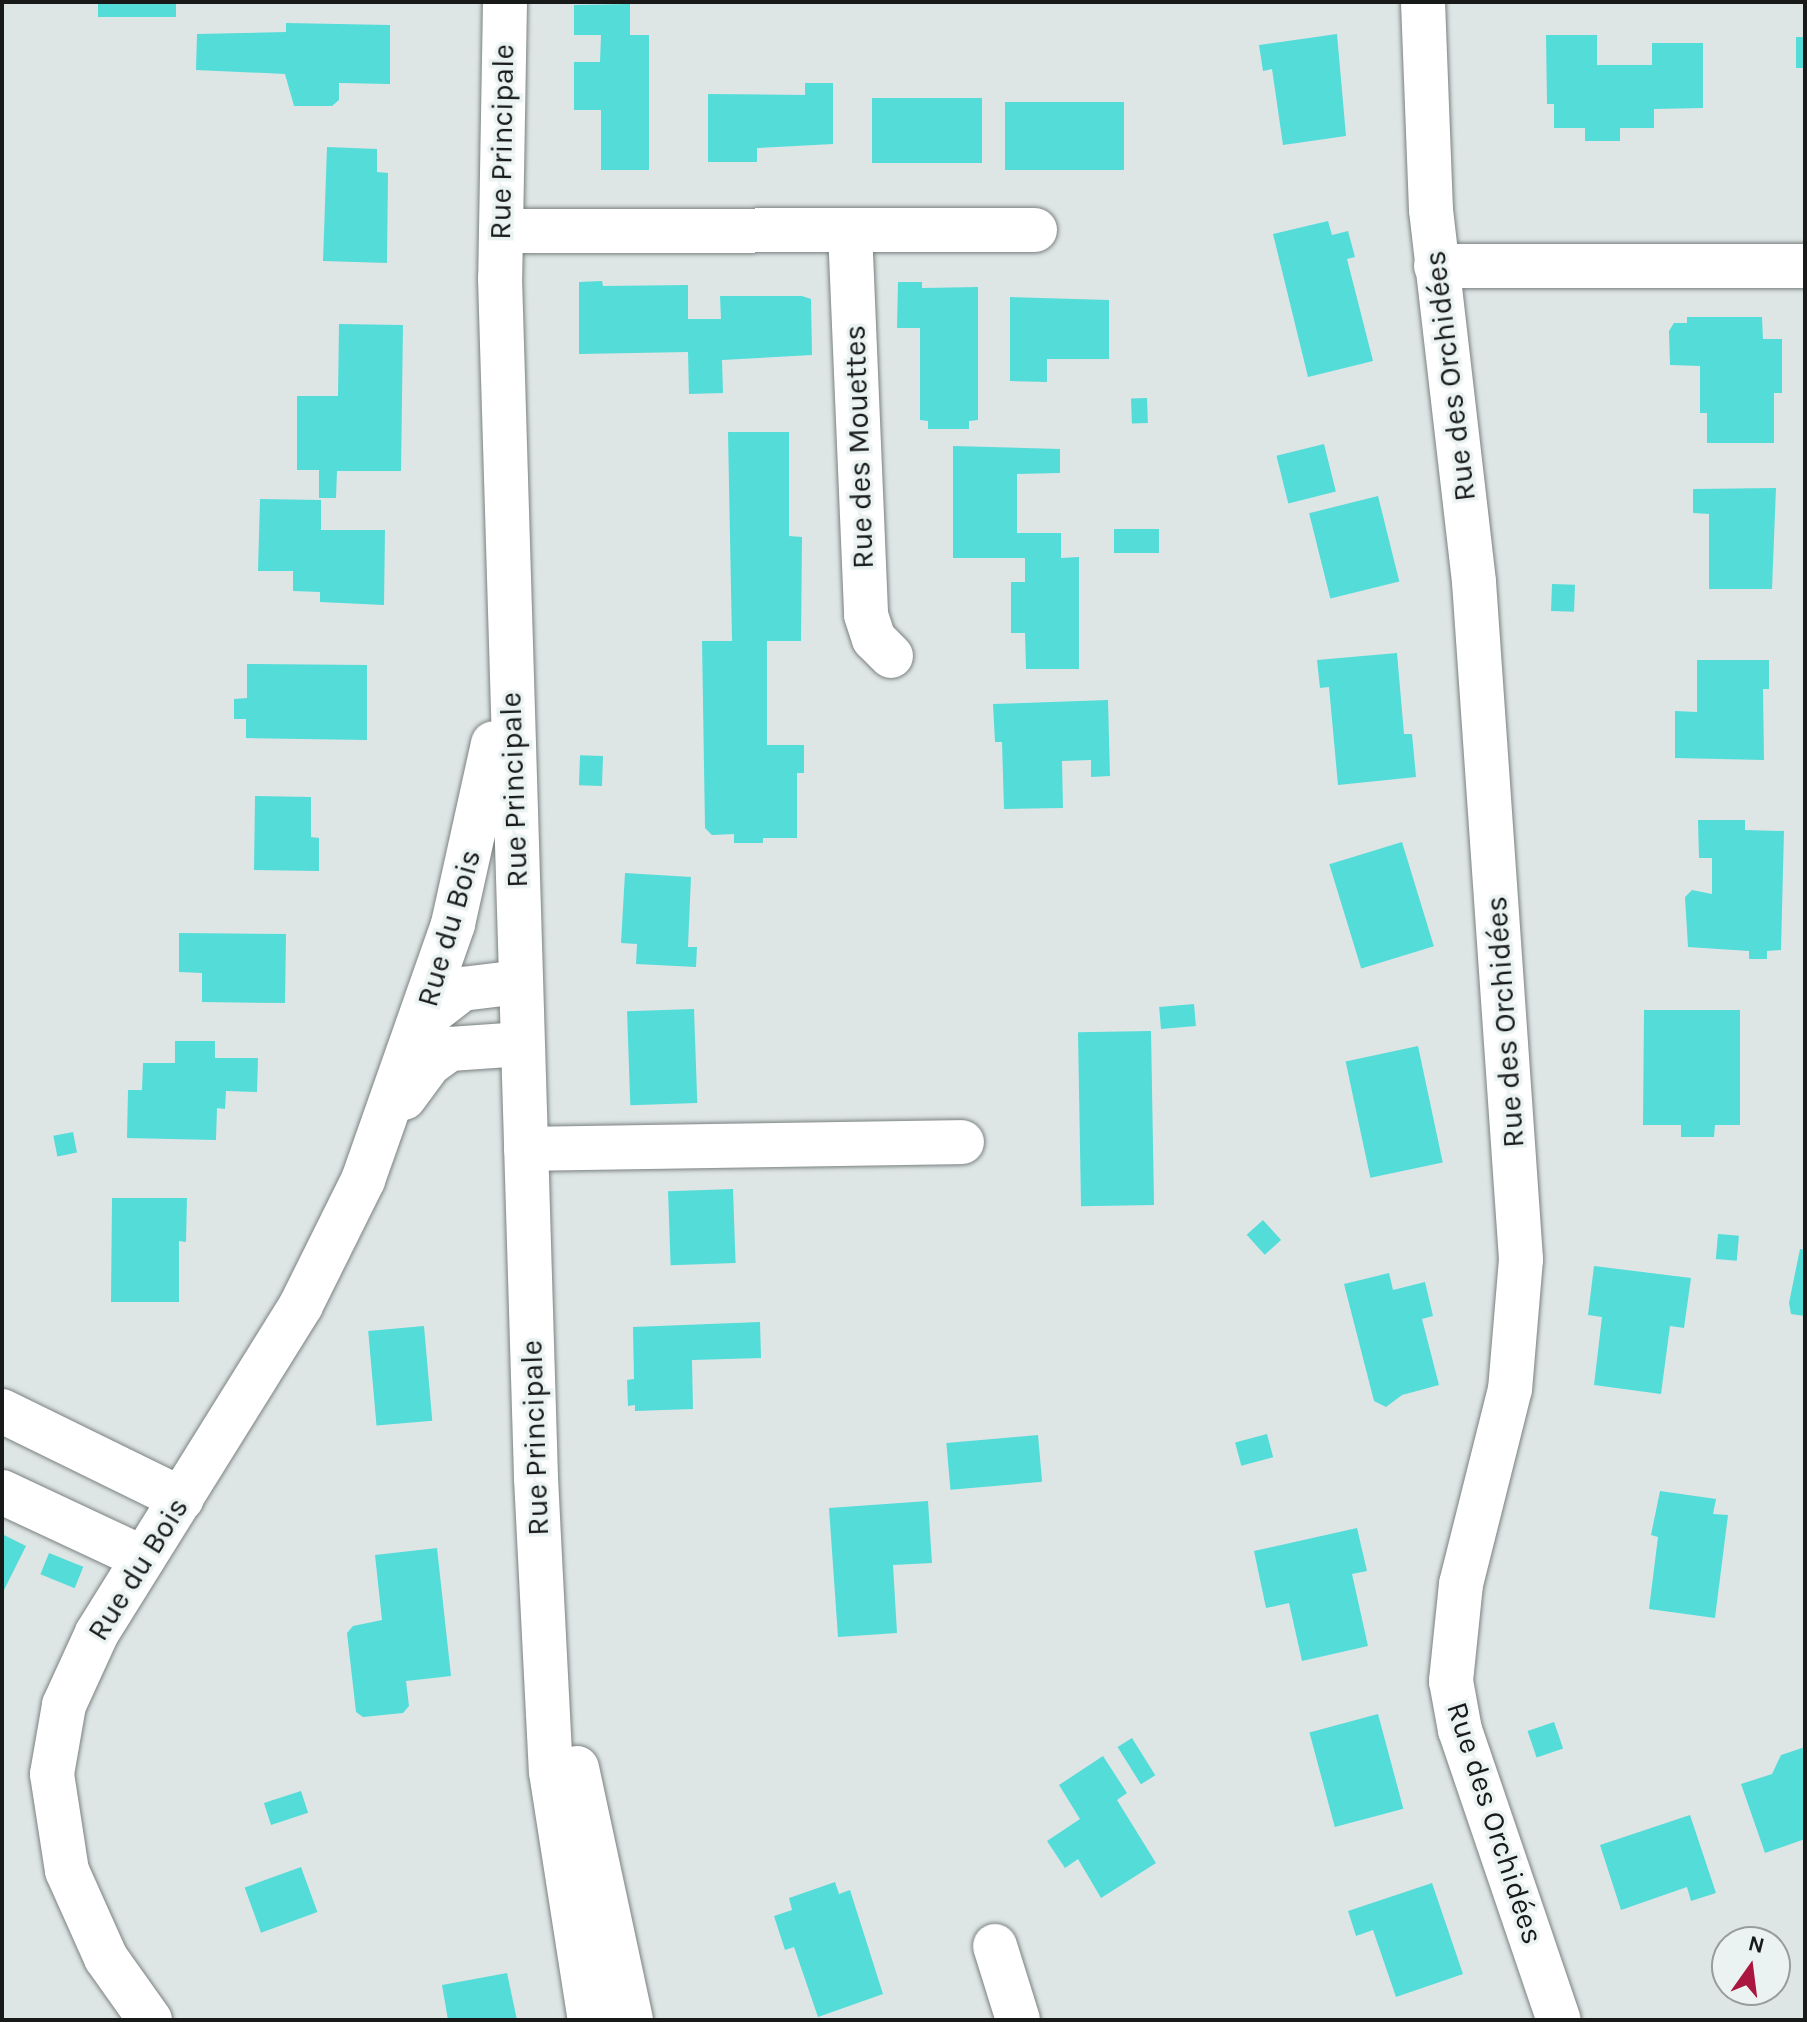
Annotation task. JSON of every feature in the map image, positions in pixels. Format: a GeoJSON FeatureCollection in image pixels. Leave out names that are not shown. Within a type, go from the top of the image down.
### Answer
{"type":"FeatureCollection","features":[{"type":"Feature","properties":{"kind":"street","name":"Rue Principale"},"geometry":{"type":"LineString","coordinates":[[505,2],[501,231],[509,646],[541,1578],[554,1799],[590,2020]]}},
{"type":"Feature","properties":{"kind":"street","name":"Rue des Orchidées"},"geometry":{"type":"LineString","coordinates":[[1423,2],[1436,266],[1474,582],[1521,1270],[1510,1389],[1461,1584],[1451,1681],[1460,1730],[1559,2020]]}},
{"type":"Feature","properties":{"kind":"street","name":"Rue des Mouettes"},"geometry":{"type":"LineString","coordinates":[[850,230],[866,615],[874,639],[891,656]]}},
{"type":"Feature","properties":{"kind":"street"},"geometry":{"type":"LineString","coordinates":[[501,231],[1035,230]]}},
{"type":"Feature","properties":{"kind":"street"},"geometry":{"type":"LineString","coordinates":[[1436,266],[1805,266]]}},
{"type":"Feature","properties":{"kind":"street","name":"Rue du Bois"},"geometry":{"type":"LineString","coordinates":[[381,1138],[422,1020],[477,828],[509,646]]}},
{"type":"Feature","properties":{"kind":"street","name":"Rue du Bois"},"geometry":{"type":"LineString","coordinates":[[422,1020],[462,989],[520,982]]}},
{"type":"Feature","properties":{"kind":"street","name":"Rue du Bois"},"geometry":{"type":"LineString","coordinates":[[133,2014],[90,1930],[67,1871],[55,1822],[52,1774],[64,1705],[74,1679],[143,1558],[301,1305],[381,1138],[414,1083],[438,1056],[463,1044],[522,1044]]}},
{"type":"Feature","properties":{"kind":"street"},"geometry":{"type":"LineString","coordinates":[[526,1149],[962,1142]]}},
{"type":"Feature","properties":{"kind":"street"},"geometry":{"type":"LineString","coordinates":[[2,1411],[182,1499]]}},
{"type":"Feature","properties":{"kind":"street"},"geometry":{"type":"LineString","coordinates":[[2,1492],[143,1558]]}},
{"type":"Feature","properties":{"kind":"street","name":"Rue Principale"},"geometry":{"type":"LineString","coordinates":[[541,1578],[606,1921],[631,2020]]}},
{"type":"Feature","properties":{"kind":"street"},"geometry":{"type":"LineString","coordinates":[[995,1946],[1018,2020]]}},
{"type":"Feature","properties":{"kind":"building"},"geometry":{"type":"Polygon","coordinates":[[[98,2],[176,2],[176,17],[98,17],[98,2]]]}},
{"type":"Feature","properties":{"kind":"building"},"geometry":{"type":"Polygon","coordinates":[[[630,4],[630,35],[649,35],[649,170],[601,170],[601,110],[574,110],[574,62],[600,62],[601,35],[574,35],[574,5],[630,4]]]}},
{"type":"Feature","properties":{"kind":"building"},"geometry":{"type":"Polygon","coordinates":[[[286,23],[390,25],[390,84],[339,83],[339,100],[332,106],[294,106],[285,74],[196,70],[197,34],[286,32],[286,23]]]}},
{"type":"Feature","properties":{"kind":"building"},"geometry":{"type":"Polygon","coordinates":[[[1337,34],[1346,136],[1283,145],[1272,69],[1263,71],[1259,45],[1337,34]]]}},
{"type":"Feature","properties":{"kind":"building"},"geometry":{"type":"Polygon","coordinates":[[[1546,35],[1597,35],[1597,65],[1652,65],[1652,43],[1703,43],[1703,108],[1654,109],[1654,128],[1620,128],[1620,141],[1585,141],[1585,128],[1554,128],[1554,104],[1547,104],[1546,35]]]}},
{"type":"Feature","properties":{"kind":"building"},"geometry":{"type":"Polygon","coordinates":[[[1796,37],[1805,37],[1805,68],[1796,68],[1796,37]]]}},
{"type":"Feature","properties":{"kind":"building"},"geometry":{"type":"Polygon","coordinates":[[[805,83],[833,83],[833,144],[757,148],[757,162],[708,162],[708,94],[805,95],[805,83]]]}},
{"type":"Feature","properties":{"kind":"building"},"geometry":{"type":"Polygon","coordinates":[[[872,98],[982,98],[982,163],[872,163],[872,98]]]}},
{"type":"Feature","properties":{"kind":"building"},"geometry":{"type":"Polygon","coordinates":[[[1005,102],[1124,102],[1124,170],[1005,170],[1005,102]]]}},
{"type":"Feature","properties":{"kind":"building"},"geometry":{"type":"Polygon","coordinates":[[[327,147],[377,149],[377,172],[388,173],[387,263],[323,261],[327,147]]]}},
{"type":"Feature","properties":{"kind":"building"},"geometry":{"type":"Polygon","coordinates":[[[1328,221],[1332,235],[1348,231],[1355,257],[1347,259],[1373,361],[1308,377],[1273,234],[1328,221]]]}},
{"type":"Feature","properties":{"kind":"building"},"geometry":{"type":"Polygon","coordinates":[[[602,281],[603,286],[688,285],[688,319],[721,319],[720,296],[802,296],[811,299],[812,355],[722,360],[723,393],[689,394],[688,352],[579,354],[579,282],[602,281]]]}},
{"type":"Feature","properties":{"kind":"building"},"geometry":{"type":"Polygon","coordinates":[[[898,282],[922,282],[922,288],[978,287],[978,420],[969,421],[969,429],[928,429],[928,421],[920,420],[920,328],[897,328],[898,282]]]}},
{"type":"Feature","properties":{"kind":"building"},"geometry":{"type":"Polygon","coordinates":[[[1010,297],[1109,300],[1109,359],[1047,359],[1047,382],[1010,381],[1010,297]]]}},
{"type":"Feature","properties":{"kind":"building"},"geometry":{"type":"Polygon","coordinates":[[[1687,317],[1762,317],[1763,339],[1782,339],[1782,393],[1774,393],[1774,443],[1707,443],[1707,413],[1700,413],[1700,366],[1670,365],[1669,331],[1674,323],[1687,323],[1687,317]]]}},
{"type":"Feature","properties":{"kind":"building"},"geometry":{"type":"Polygon","coordinates":[[[339,324],[403,325],[401,471],[337,471],[336,498],[319,498],[319,470],[297,470],[297,396],[338,396],[339,324]]]}},
{"type":"Feature","properties":{"kind":"building"},"geometry":{"type":"Polygon","coordinates":[[[1147,398],[1148,423],[1132,424],[1131,399],[1147,398]]]}},
{"type":"Feature","properties":{"kind":"building"},"geometry":{"type":"Polygon","coordinates":[[[728,432],[789,432],[789,536],[802,537],[801,641],[767,641],[767,745],[804,745],[804,773],[797,773],[797,838],[763,838],[763,843],[734,843],[734,834],[712,835],[705,828],[702,641],[732,641],[728,432]]]}},
{"type":"Feature","properties":{"kind":"building"},"geometry":{"type":"Polygon","coordinates":[[[1324,444],[1336,492],[1288,503],[1276,456],[1324,444]]]}},
{"type":"Feature","properties":{"kind":"building"},"geometry":{"type":"Polygon","coordinates":[[[953,446],[1060,449],[1060,473],[1017,474],[1017,533],[1061,533],[1061,558],[1079,557],[1079,669],[1026,669],[1025,633],[1011,633],[1011,582],[1025,582],[1025,558],[953,558],[953,446]]]}},
{"type":"Feature","properties":{"kind":"building"},"geometry":{"type":"Polygon","coordinates":[[[1776,488],[1772,589],[1709,589],[1709,514],[1693,513],[1693,489],[1776,488]]]}},
{"type":"Feature","properties":{"kind":"building"},"geometry":{"type":"Polygon","coordinates":[[[1378,496],[1399,581],[1330,599],[1309,513],[1378,496]]]}},
{"type":"Feature","properties":{"kind":"building"},"geometry":{"type":"Polygon","coordinates":[[[260,499],[321,500],[321,530],[385,530],[384,605],[320,602],[320,592],[293,591],[293,571],[258,571],[260,499]]]}},
{"type":"Feature","properties":{"kind":"building"},"geometry":{"type":"Polygon","coordinates":[[[1114,529],[1159,529],[1159,553],[1114,553],[1114,529]]]}},
{"type":"Feature","properties":{"kind":"building"},"geometry":{"type":"Polygon","coordinates":[[[1552,584],[1575,585],[1574,612],[1551,611],[1552,584]]]}},
{"type":"Feature","properties":{"kind":"building"},"geometry":{"type":"Polygon","coordinates":[[[1397,653],[1404,734],[1412,734],[1416,777],[1338,785],[1329,687],[1320,688],[1317,660],[1397,653]]]}},
{"type":"Feature","properties":{"kind":"building"},"geometry":{"type":"Polygon","coordinates":[[[1697,660],[1769,660],[1769,689],[1763,689],[1764,760],[1675,758],[1675,711],[1697,712],[1697,660]]]}},
{"type":"Feature","properties":{"kind":"building"},"geometry":{"type":"Polygon","coordinates":[[[247,664],[367,665],[367,740],[246,738],[246,719],[234,719],[234,699],[247,698],[247,664]]]}},
{"type":"Feature","properties":{"kind":"building"},"geometry":{"type":"Polygon","coordinates":[[[1108,700],[1110,776],[1091,777],[1091,760],[1062,761],[1063,808],[1004,809],[1002,742],[995,742],[993,704],[1108,700]]]}},
{"type":"Feature","properties":{"kind":"building"},"geometry":{"type":"Polygon","coordinates":[[[580,755],[603,756],[602,786],[579,785],[580,755]]]}},
{"type":"Feature","properties":{"kind":"building"},"geometry":{"type":"Polygon","coordinates":[[[255,796],[311,797],[311,837],[319,838],[319,871],[254,870],[255,796]]]}},
{"type":"Feature","properties":{"kind":"building"},"geometry":{"type":"Polygon","coordinates":[[[1698,820],[1745,820],[1745,830],[1784,831],[1781,950],[1767,951],[1767,959],[1749,959],[1749,951],[1688,947],[1685,897],[1692,890],[1712,894],[1712,858],[1699,858],[1698,820]]]}},
{"type":"Feature","properties":{"kind":"building"},"geometry":{"type":"Polygon","coordinates":[[[1402,842],[1434,946],[1361,968],[1329,864],[1402,842]]]}},
{"type":"Feature","properties":{"kind":"building"},"geometry":{"type":"Polygon","coordinates":[[[625,873],[691,877],[688,947],[697,947],[696,967],[636,964],[637,944],[621,943],[625,873]]]}},
{"type":"Feature","properties":{"kind":"building"},"geometry":{"type":"Polygon","coordinates":[[[179,933],[286,934],[285,1003],[202,1002],[202,973],[179,972],[179,933]]]}},
{"type":"Feature","properties":{"kind":"building"},"geometry":{"type":"Polygon","coordinates":[[[1194,1004],[1196,1026],[1161,1029],[1159,1007],[1194,1004]]]}},
{"type":"Feature","properties":{"kind":"building"},"geometry":{"type":"Polygon","coordinates":[[[694,1009],[697,1103],[630,1105],[627,1011],[694,1009]]]}},
{"type":"Feature","properties":{"kind":"building"},"geometry":{"type":"Polygon","coordinates":[[[1644,1010],[1740,1010],[1740,1125],[1715,1125],[1714,1137],[1681,1137],[1681,1125],[1643,1125],[1644,1010]]]}},
{"type":"Feature","properties":{"kind":"building"},"geometry":{"type":"Polygon","coordinates":[[[1151,1031],[1154,1205],[1081,1206],[1078,1032],[1151,1031]]]}},
{"type":"Feature","properties":{"kind":"building"},"geometry":{"type":"Polygon","coordinates":[[[175,1041],[215,1041],[215,1058],[258,1058],[257,1092],[226,1091],[225,1109],[217,1108],[216,1140],[127,1138],[128,1090],[142,1090],[143,1063],[175,1063],[175,1041]]]}},
{"type":"Feature","properties":{"kind":"building"},"geometry":{"type":"Polygon","coordinates":[[[1418,1046],[1443,1162],[1370,1178],[1346,1061],[1418,1046]]]}},
{"type":"Feature","properties":{"kind":"building"},"geometry":{"type":"Polygon","coordinates":[[[73,1132],[77,1153],[57,1156],[53,1136],[73,1132]]]}},
{"type":"Feature","properties":{"kind":"building"},"geometry":{"type":"Polygon","coordinates":[[[733,1189],[736,1263],[671,1265],[668,1191],[733,1189]]]}},
{"type":"Feature","properties":{"kind":"building"},"geometry":{"type":"Polygon","coordinates":[[[112,1198],[187,1198],[186,1242],[179,1241],[179,1302],[111,1302],[112,1198]]]}},
{"type":"Feature","properties":{"kind":"building"},"geometry":{"type":"Polygon","coordinates":[[[1263,1220],[1281,1240],[1265,1255],[1247,1235],[1263,1220]]]}},
{"type":"Feature","properties":{"kind":"building"},"geometry":{"type":"Polygon","coordinates":[[[1718,1234],[1739,1236],[1737,1261],[1716,1259],[1718,1234]]]}},
{"type":"Feature","properties":{"kind":"building"},"geometry":{"type":"Polygon","coordinates":[[[1800,1249],[1805,1250],[1805,1316],[1791,1314],[1789,1303],[1800,1249]]]}},
{"type":"Feature","properties":{"kind":"building"},"geometry":{"type":"Polygon","coordinates":[[[1594,1266],[1691,1278],[1684,1328],[1670,1326],[1661,1394],[1594,1385],[1602,1317],[1588,1315],[1594,1266]]]}},
{"type":"Feature","properties":{"kind":"building"},"geometry":{"type":"Polygon","coordinates":[[[1389,1273],[1393,1290],[1425,1282],[1433,1316],[1422,1319],[1439,1385],[1402,1395],[1386,1407],[1374,1401],[1344,1284],[1389,1273]]]}},
{"type":"Feature","properties":{"kind":"building"},"geometry":{"type":"Polygon","coordinates":[[[760,1322],[761,1358],[692,1360],[693,1409],[635,1411],[635,1405],[628,1406],[627,1380],[634,1379],[633,1327],[760,1322]]]}},
{"type":"Feature","properties":{"kind":"building"},"geometry":{"type":"Polygon","coordinates":[[[424,1326],[432,1421],[376,1426],[368,1331],[424,1326]]]}},
{"type":"Feature","properties":{"kind":"building"},"geometry":{"type":"Polygon","coordinates":[[[1267,1434],[1273,1457],[1241,1466],[1235,1443],[1267,1434]]]}},
{"type":"Feature","properties":{"kind":"building"},"geometry":{"type":"Polygon","coordinates":[[[1038,1435],[1042,1482],[950,1490],[946,1443],[1038,1435]]]}},
{"type":"Feature","properties":{"kind":"building"},"geometry":{"type":"Polygon","coordinates":[[[1660,1491],[1716,1499],[1713,1514],[1728,1515],[1715,1618],[1649,1609],[1658,1537],[1651,1535],[1660,1491]]]}},
{"type":"Feature","properties":{"kind":"building"},"geometry":{"type":"Polygon","coordinates":[[[928,1501],[932,1563],[893,1565],[897,1633],[838,1637],[829,1508],[928,1501]]]}},
{"type":"Feature","properties":{"kind":"building"},"geometry":{"type":"Polygon","coordinates":[[[1357,1528],[1367,1571],[1352,1574],[1368,1646],[1302,1661],[1289,1603],[1266,1608],[1254,1551],[1357,1528]]]}},
{"type":"Feature","properties":{"kind":"building"},"geometry":{"type":"Polygon","coordinates":[[[2,1534],[26,1546],[2,1594],[2,1534]]]}},
{"type":"Feature","properties":{"kind":"building"},"geometry":{"type":"Polygon","coordinates":[[[437,1548],[451,1676],[406,1681],[409,1706],[403,1713],[363,1717],[356,1712],[347,1633],[353,1626],[382,1620],[375,1555],[437,1548]]]}},
{"type":"Feature","properties":{"kind":"building"},"geometry":{"type":"Polygon","coordinates":[[[49,1553],[83,1567],[75,1588],[40,1574],[49,1553]]]}},
{"type":"Feature","properties":{"kind":"building"},"geometry":{"type":"Polygon","coordinates":[[[1378,1714],[1403,1809],[1335,1827],[1309,1732],[1378,1714]]]}},
{"type":"Feature","properties":{"kind":"building"},"geometry":{"type":"Polygon","coordinates":[[[1554,1722],[1563,1748],[1537,1758],[1528,1731],[1554,1722]]]}},
{"type":"Feature","properties":{"kind":"building"},"geometry":{"type":"Polygon","coordinates":[[[1132,1738],[1155,1775],[1141,1784],[1118,1747],[1132,1738]]]}},
{"type":"Feature","properties":{"kind":"building"},"geometry":{"type":"Polygon","coordinates":[[[1805,1747],[1805,1839],[1765,1853],[1741,1784],[1772,1774],[1781,1755],[1805,1747]]]}},
{"type":"Feature","properties":{"kind":"building"},"geometry":{"type":"Polygon","coordinates":[[[1103,1756],[1127,1793],[1117,1800],[1156,1863],[1101,1898],[1078,1859],[1065,1868],[1047,1841],[1080,1819],[1059,1785],[1103,1756]]]}},
{"type":"Feature","properties":{"kind":"building"},"geometry":{"type":"Polygon","coordinates":[[[301,1791],[308,1813],[271,1825],[264,1803],[301,1791]]]}},
{"type":"Feature","properties":{"kind":"building"},"geometry":{"type":"Polygon","coordinates":[[[1690,1815],[1716,1893],[1691,1901],[1687,1887],[1621,1910],[1600,1845],[1690,1815]]]}},
{"type":"Feature","properties":{"kind":"building"},"geometry":{"type":"Polygon","coordinates":[[[301,1867],[317,1912],[261,1933],[245,1888],[301,1867]]]}},
{"type":"Feature","properties":{"kind":"building"},"geometry":{"type":"Polygon","coordinates":[[[835,1882],[839,1894],[850,1890],[883,1994],[818,2017],[794,1947],[785,1950],[774,1916],[792,1910],[789,1898],[835,1882]]]}},
{"type":"Feature","properties":{"kind":"building"},"geometry":{"type":"Polygon","coordinates":[[[1432,1883],[1463,1974],[1396,1997],[1373,1930],[1356,1936],[1348,1911],[1432,1883]]]}},
{"type":"Feature","properties":{"kind":"building"},"geometry":{"type":"Polygon","coordinates":[[[507,1973],[517,2020],[448,2020],[442,1985],[507,1973]]]}}]}
